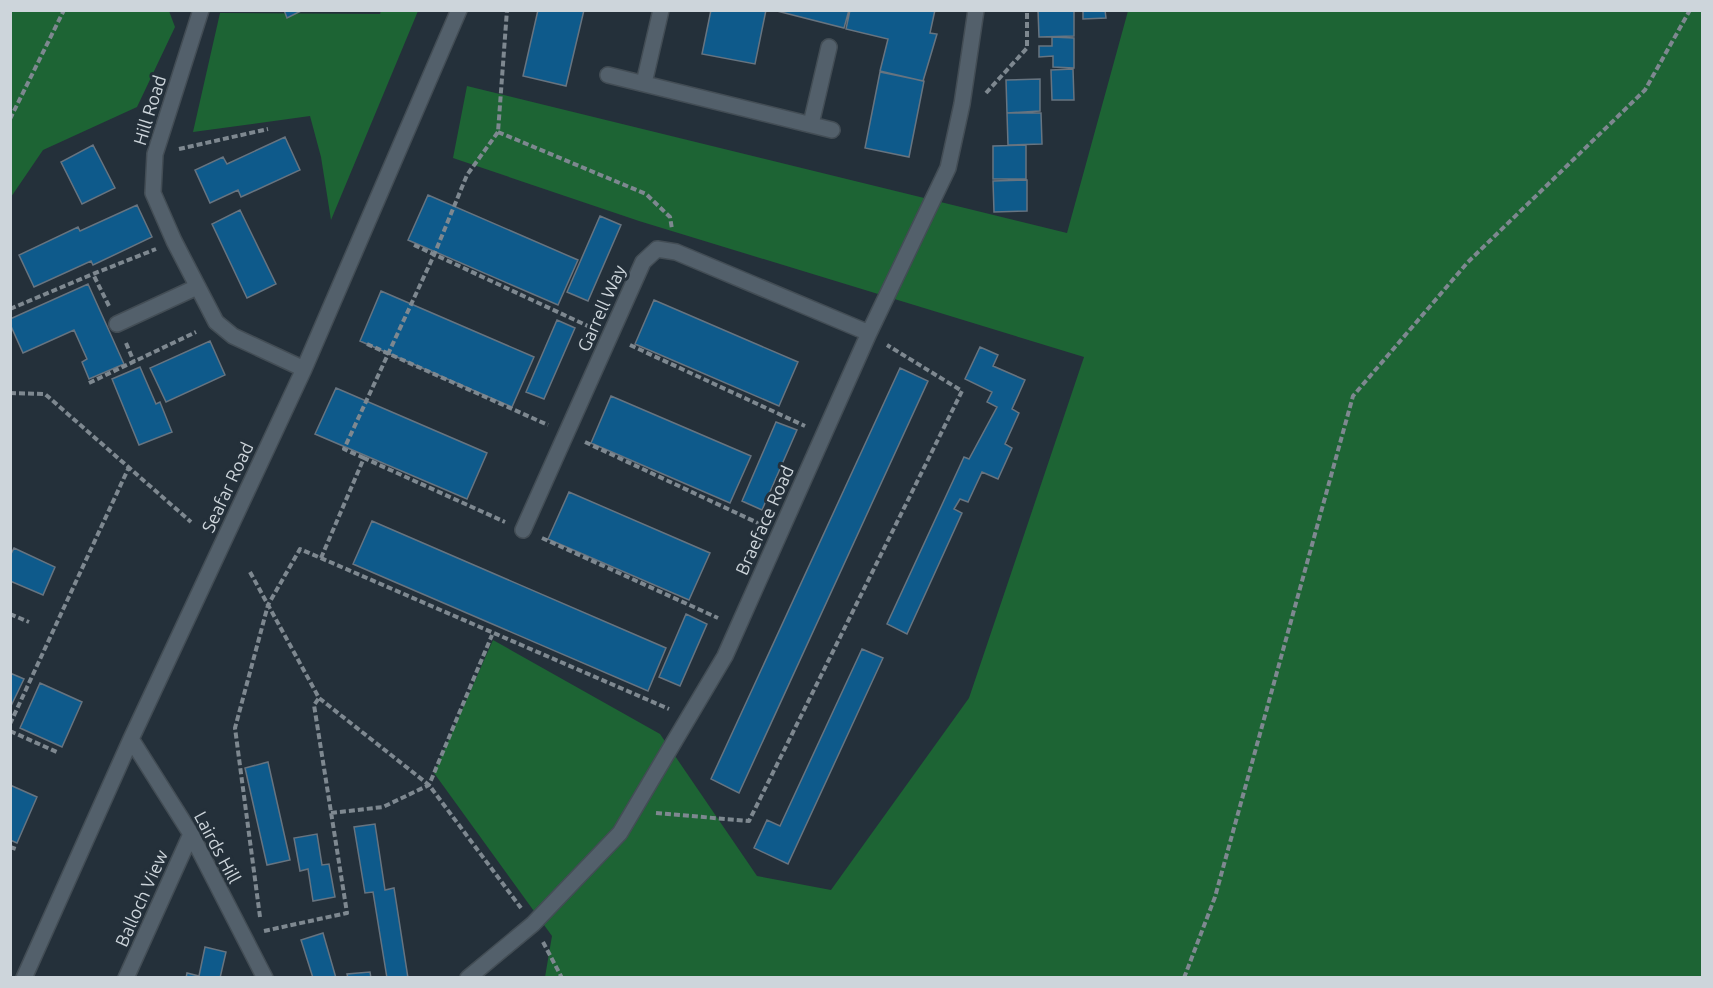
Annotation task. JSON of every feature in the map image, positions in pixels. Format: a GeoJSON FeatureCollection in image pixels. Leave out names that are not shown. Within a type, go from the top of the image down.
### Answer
{"type":"FeatureCollection","features":[{"type":"Feature","properties":{"kind":"street","name":"Hill Road"},"geometry":{"type":"LineString","coordinates":[[201,10],[155,154],[153,193],[174,242],[216,322],[233,336],[304,369]]}},
{"type":"Feature","properties":{"kind":"street","name":"Seafar Road"},"geometry":{"type":"LineString","coordinates":[[24,978],[131,739],[304,369],[459,10]]}},
{"type":"Feature","properties":{"kind":"street"},"geometry":{"type":"LineString","coordinates":[[644,83],[661,10]]}},
{"type":"Feature","properties":{"kind":"street","name":"Braeface Road"},"geometry":{"type":"LineString","coordinates":[[468,978],[533,924],[620,833],[725,656],[868,333],[948,168],[962,104],[976,10]]}},
{"type":"Feature","properties":{"kind":"street"},"geometry":{"type":"LineString","coordinates":[[811,124],[829,47]]}},
{"type":"Feature","properties":{"kind":"street"},"geometry":{"type":"LineString","coordinates":[[608,75],[832,130]]}},
{"type":"Feature","properties":{"kind":"street","name":"Garrell Way"},"geometry":{"type":"LineString","coordinates":[[523,530],[643,262],[657,249],[676,252]]}},
{"type":"Feature","properties":{"kind":"street"},"geometry":{"type":"LineString","coordinates":[[676,252],[868,333]]}},
{"type":"Feature","properties":{"kind":"street"},"geometry":{"type":"LineString","coordinates":[[117,324],[197,287]]}},
{"type":"Feature","properties":{"kind":"street","name":"Lairds Hill"},"geometry":{"type":"LineString","coordinates":[[131,739],[191,834],[265,978]]}},
{"type":"Feature","properties":{"kind":"street","name":"Balloch View"},"geometry":{"type":"LineString","coordinates":[[126,978],[191,834]]}},
{"type":"Feature","properties":{"kind":"path"},"geometry":{"type":"LineString","coordinates":[[10,119],[64,10]]}},
{"type":"Feature","properties":{"kind":"path"},"geometry":{"type":"LineString","coordinates":[[364,458],[344,449],[434,255],[467,175],[498,132],[507,10]]}},
{"type":"Feature","properties":{"kind":"path"},"geometry":{"type":"LineString","coordinates":[[962,104],[978,101],[1027,48],[1027,10]]}},
{"type":"Feature","properties":{"kind":"path"},"geometry":{"type":"LineString","coordinates":[[1184,978],[1215,897],[1353,396],[1468,262],[1645,90],[1690,10]]}},
{"type":"Feature","properties":{"kind":"path"},"geometry":{"type":"LineString","coordinates":[[155,154],[268,129]]}},
{"type":"Feature","properties":{"kind":"path"},"geometry":{"type":"LineString","coordinates":[[498,132],[646,194],[670,217],[676,252]]}},
{"type":"Feature","properties":{"kind":"path"},"geometry":{"type":"LineString","coordinates":[[10,309],[174,242]]}},
{"type":"Feature","properties":{"kind":"path"},"geometry":{"type":"LineString","coordinates":[[93,274],[134,362]]}},
{"type":"Feature","properties":{"kind":"path"},"geometry":{"type":"LineString","coordinates":[[89,383],[216,322]]}},
{"type":"Feature","properties":{"kind":"path"},"geometry":{"type":"LineString","coordinates":[[633,811],[749,820],[957,402],[962,391],[868,333]]}},
{"type":"Feature","properties":{"kind":"path"},"geometry":{"type":"LineString","coordinates":[[10,393],[45,394],[191,522]]}},
{"type":"Feature","properties":{"kind":"path"},"geometry":{"type":"LineString","coordinates":[[10,724],[129,467]]}},
{"type":"Feature","properties":{"kind":"path"},"geometry":{"type":"LineString","coordinates":[[319,699],[314,705],[347,913],[262,932],[235,728],[268,605],[300,549],[492,635],[689,717]]}},
{"type":"Feature","properties":{"kind":"path"},"geometry":{"type":"LineString","coordinates":[[250,572],[319,699],[429,785],[533,924],[562,978]]}},
{"type":"Feature","properties":{"kind":"path"},"geometry":{"type":"LineString","coordinates":[[10,614],[28,622]]}},
{"type":"Feature","properties":{"kind":"path"},"geometry":{"type":"LineString","coordinates":[[331,813],[383,807],[429,785],[492,635]]}},
{"type":"Feature","properties":{"kind":"path"},"geometry":{"type":"LineString","coordinates":[[10,731],[59,753]]}},
{"type":"Feature","properties":{"kind":"path"},"geometry":{"type":"LineString","coordinates":[[10,846],[16,849]]}},
{"type":"Feature","properties":{"kind":"green space"},"geometry":{"type":"Polygon","coordinates":[[[11,10],[169,11],[175,27],[137,107],[43,150],[11,197],[11,10]]]}},
{"type":"Feature","properties":{"kind":"green space"},"geometry":{"type":"Polygon","coordinates":[[[381,11],[418,11],[331,220],[321,157],[310,116],[193,132],[220,13],[380,14],[381,11]]]}},
{"type":"Feature","properties":{"kind":"green space"},"geometry":{"type":"Polygon","coordinates":[[[1128,11],[1702,11],[1702,977],[545,977],[552,936],[434,773],[493,640],[660,734],[757,876],[831,890],[969,698],[1084,357],[639,221],[453,158],[467,86],[1067,233],[1128,11]]]}},
{"type":"Feature","properties":{"kind":"building"},"geometry":{"type":"Polygon","coordinates":[[[284,10],[303,10],[287,18],[284,10]]]}},
{"type":"Feature","properties":{"kind":"building"},"geometry":{"type":"Polygon","coordinates":[[[538,10],[584,10],[566,86],[523,76],[538,10]]]}},
{"type":"Feature","properties":{"kind":"building"},"geometry":{"type":"Polygon","coordinates":[[[711,10],[766,10],[755,64],[702,54],[711,10]]]}},
{"type":"Feature","properties":{"kind":"building"},"geometry":{"type":"Polygon","coordinates":[[[773,10],[849,10],[844,28],[773,10]]]}},
{"type":"Feature","properties":{"kind":"building"},"geometry":{"type":"Polygon","coordinates":[[[850,10],[935,10],[930,33],[937,34],[923,81],[880,71],[888,39],[846,29],[850,10]]]}},
{"type":"Feature","properties":{"kind":"building"},"geometry":{"type":"Polygon","coordinates":[[[1038,10],[1074,10],[1074,36],[1039,37],[1038,10]]]}},
{"type":"Feature","properties":{"kind":"building"},"geometry":{"type":"Polygon","coordinates":[[[1083,10],[1105,10],[1106,18],[1083,19],[1083,10]]]}},
{"type":"Feature","properties":{"kind":"building"},"geometry":{"type":"Polygon","coordinates":[[[1052,37],[1074,38],[1074,68],[1053,67],[1053,56],[1039,57],[1039,46],[1052,46],[1052,37]]]}},
{"type":"Feature","properties":{"kind":"building"},"geometry":{"type":"Polygon","coordinates":[[[1073,69],[1074,100],[1052,100],[1051,70],[1073,69]]]}},
{"type":"Feature","properties":{"kind":"building"},"geometry":{"type":"Polygon","coordinates":[[[880,72],[924,81],[909,157],[865,148],[880,72]]]}},
{"type":"Feature","properties":{"kind":"building"},"geometry":{"type":"Polygon","coordinates":[[[1040,79],[1040,111],[1007,113],[1006,80],[1040,79]]]}},
{"type":"Feature","properties":{"kind":"building"},"geometry":{"type":"Polygon","coordinates":[[[1007,113],[1041,113],[1042,144],[1008,145],[1007,113]]]}},
{"type":"Feature","properties":{"kind":"building"},"geometry":{"type":"Polygon","coordinates":[[[285,137],[300,170],[241,197],[238,190],[210,203],[195,170],[223,157],[227,164],[285,137]]]}},
{"type":"Feature","properties":{"kind":"building"},"geometry":{"type":"Polygon","coordinates":[[[93,145],[115,188],[82,204],[61,162],[93,145]]]}},
{"type":"Feature","properties":{"kind":"building"},"geometry":{"type":"Polygon","coordinates":[[[1026,145],[1026,179],[993,179],[993,146],[1026,145]]]}},
{"type":"Feature","properties":{"kind":"building"},"geometry":{"type":"Polygon","coordinates":[[[1027,180],[1027,211],[994,212],[993,181],[1027,180]]]}},
{"type":"Feature","properties":{"kind":"building"},"geometry":{"type":"Polygon","coordinates":[[[428,195],[578,260],[558,305],[408,240],[428,195]]]}},
{"type":"Feature","properties":{"kind":"building"},"geometry":{"type":"Polygon","coordinates":[[[137,205],[152,237],[93,265],[91,261],[34,287],[19,255],[78,227],[80,231],[137,205]]]}},
{"type":"Feature","properties":{"kind":"building"},"geometry":{"type":"Polygon","coordinates":[[[240,210],[276,284],[247,298],[212,224],[240,210]]]}},
{"type":"Feature","properties":{"kind":"building"},"geometry":{"type":"Polygon","coordinates":[[[600,216],[621,225],[588,301],[567,292],[600,216]]]}},
{"type":"Feature","properties":{"kind":"building"},"geometry":{"type":"Polygon","coordinates":[[[88,284],[124,364],[89,379],[82,362],[87,359],[74,330],[23,353],[10,324],[10,319],[88,284]]]}},
{"type":"Feature","properties":{"kind":"building"},"geometry":{"type":"Polygon","coordinates":[[[381,291],[534,357],[512,407],[360,341],[381,291]]]}},
{"type":"Feature","properties":{"kind":"building"},"geometry":{"type":"Polygon","coordinates":[[[654,300],[798,362],[779,406],[635,344],[654,300]]]}},
{"type":"Feature","properties":{"kind":"building"},"geometry":{"type":"Polygon","coordinates":[[[557,320],[575,328],[544,399],[526,392],[557,320]]]}},
{"type":"Feature","properties":{"kind":"building"},"geometry":{"type":"Polygon","coordinates":[[[210,341],[225,375],[166,402],[150,368],[210,341]]]}},
{"type":"Feature","properties":{"kind":"building"},"geometry":{"type":"Polygon","coordinates":[[[980,347],[998,355],[993,366],[1025,380],[1012,409],[1019,413],[1005,444],[1012,448],[998,479],[982,472],[968,502],[960,499],[954,509],[962,513],[907,634],[887,624],[964,457],[969,459],[997,407],[987,402],[992,392],[965,379],[980,347]]]}},
{"type":"Feature","properties":{"kind":"building"},"geometry":{"type":"Polygon","coordinates":[[[140,367],[156,404],[160,402],[172,432],[139,445],[112,379],[140,367]]]}},
{"type":"Feature","properties":{"kind":"building"},"geometry":{"type":"Polygon","coordinates":[[[900,368],[928,381],[739,793],[711,779],[900,368]]]}},
{"type":"Feature","properties":{"kind":"building"},"geometry":{"type":"Polygon","coordinates":[[[336,388],[487,453],[467,499],[315,434],[336,388]]]}},
{"type":"Feature","properties":{"kind":"building"},"geometry":{"type":"Polygon","coordinates":[[[611,396],[751,456],[730,503],[591,443],[611,396]]]}},
{"type":"Feature","properties":{"kind":"building"},"geometry":{"type":"Polygon","coordinates":[[[776,422],[797,430],[762,510],[742,501],[776,422]]]}},
{"type":"Feature","properties":{"kind":"building"},"geometry":{"type":"Polygon","coordinates":[[[569,492],[710,553],[689,600],[548,539],[569,492]]]}},
{"type":"Feature","properties":{"kind":"building"},"geometry":{"type":"Polygon","coordinates":[[[372,521],[666,648],[648,691],[353,564],[372,521]]]}},
{"type":"Feature","properties":{"kind":"building"},"geometry":{"type":"Polygon","coordinates":[[[14,548],[55,567],[43,595],[10,581],[10,556],[14,548]]]}},
{"type":"Feature","properties":{"kind":"building"},"geometry":{"type":"Polygon","coordinates":[[[686,614],[707,624],[680,686],[659,677],[686,614]]]}},
{"type":"Feature","properties":{"kind":"building"},"geometry":{"type":"Polygon","coordinates":[[[862,649],[883,658],[788,864],[754,848],[767,820],[780,826],[862,649]]]}},
{"type":"Feature","properties":{"kind":"building"},"geometry":{"type":"Polygon","coordinates":[[[10,673],[24,679],[10,708],[10,673]]]}},
{"type":"Feature","properties":{"kind":"building"},"geometry":{"type":"Polygon","coordinates":[[[40,683],[82,702],[62,747],[20,728],[40,683]]]}},
{"type":"Feature","properties":{"kind":"building"},"geometry":{"type":"Polygon","coordinates":[[[268,762],[290,860],[267,865],[245,768],[268,762]]]}},
{"type":"Feature","properties":{"kind":"building"},"geometry":{"type":"Polygon","coordinates":[[[10,785],[37,797],[17,843],[10,840],[10,785]]]}},
{"type":"Feature","properties":{"kind":"building"},"geometry":{"type":"Polygon","coordinates":[[[375,824],[385,890],[394,888],[408,978],[387,978],[373,892],[365,893],[354,827],[375,824]]]}},
{"type":"Feature","properties":{"kind":"building"},"geometry":{"type":"Polygon","coordinates":[[[317,834],[322,865],[329,864],[335,897],[313,901],[308,869],[300,871],[294,838],[317,834]]]}},
{"type":"Feature","properties":{"kind":"building"},"geometry":{"type":"Polygon","coordinates":[[[323,933],[336,978],[313,978],[301,940],[323,933]]]}},
{"type":"Feature","properties":{"kind":"building"},"geometry":{"type":"Polygon","coordinates":[[[205,947],[226,952],[220,978],[186,978],[187,973],[199,976],[205,947]]]}},
{"type":"Feature","properties":{"kind":"building"},"geometry":{"type":"Polygon","coordinates":[[[370,972],[371,978],[348,978],[347,974],[370,972]]]}}]}
